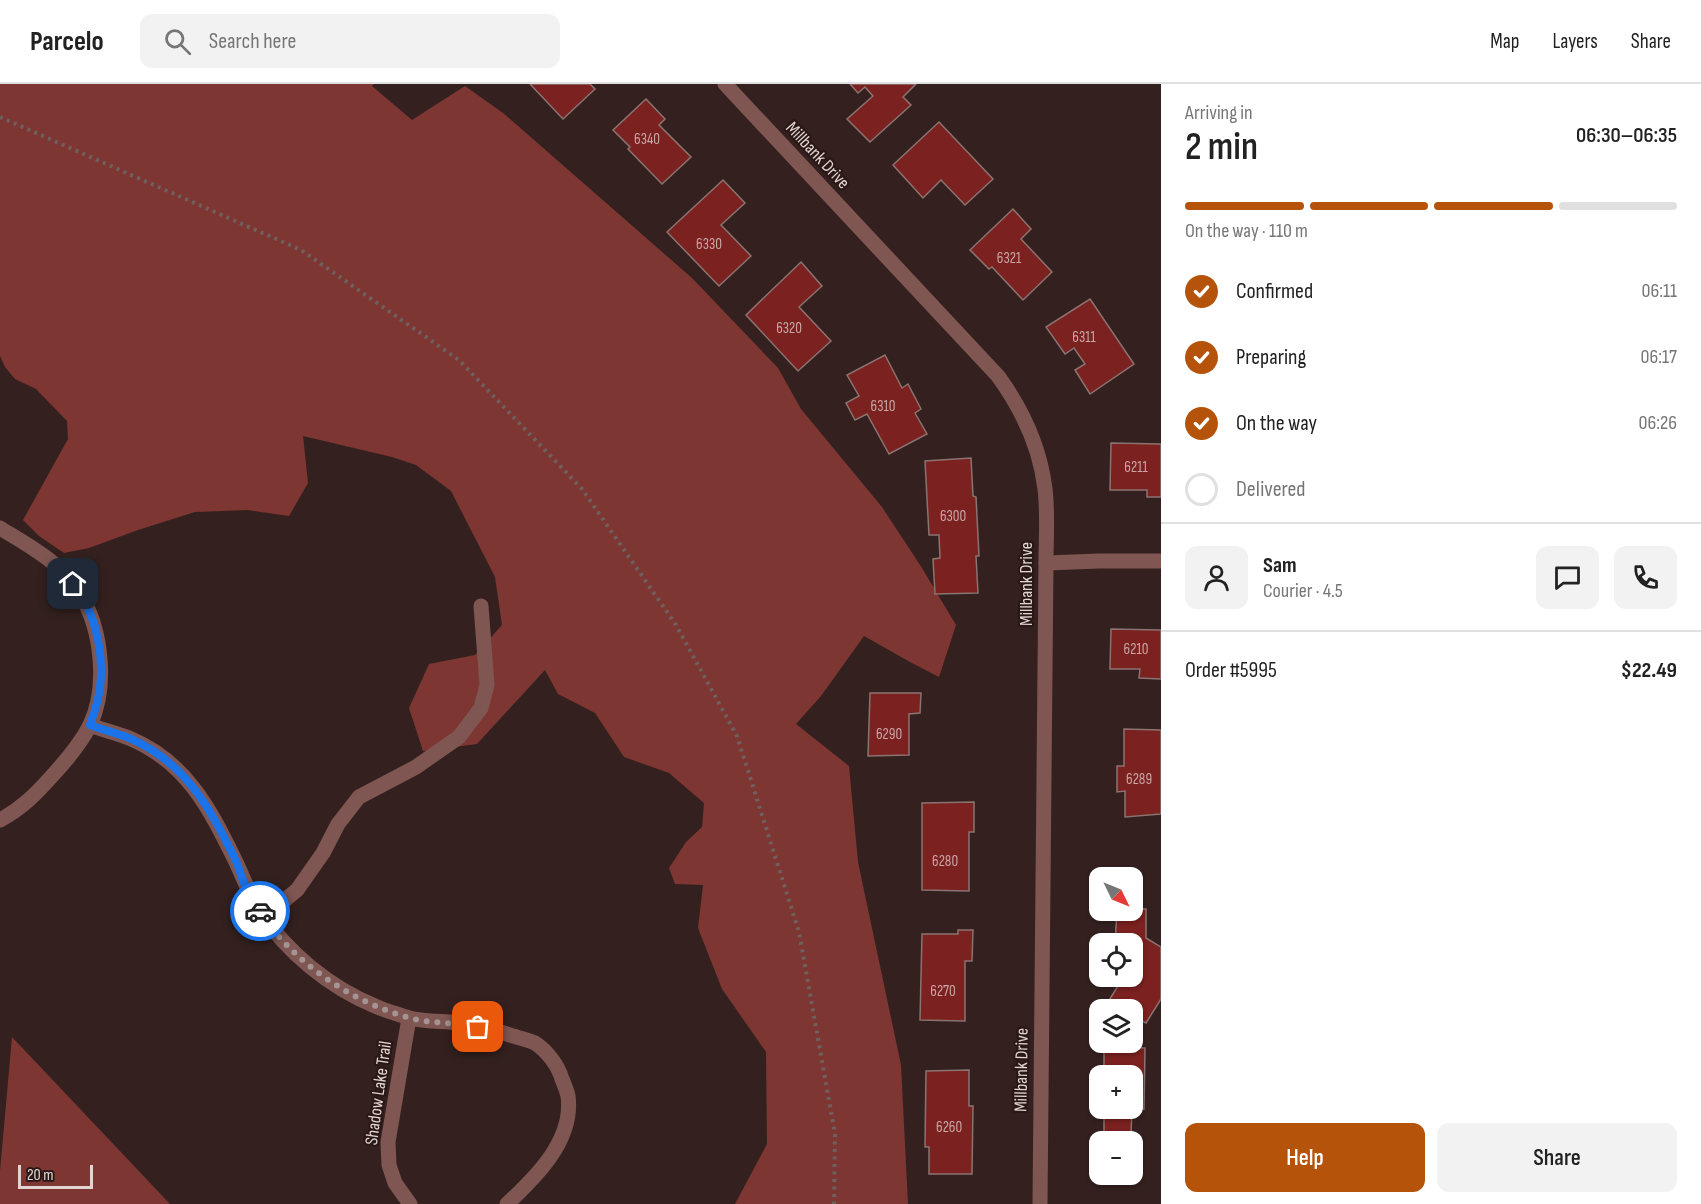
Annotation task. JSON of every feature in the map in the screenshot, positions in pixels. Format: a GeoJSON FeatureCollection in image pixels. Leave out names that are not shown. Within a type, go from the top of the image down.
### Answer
{"type":"FeatureCollection","features":[{"type":"Feature","properties":{"kind":"street","name":"Millbank Drive"},"geometry":{"type":"LineString","coordinates":[[725,84],[998,376],[1012,395],[1027,423],[1040,459],[1046,490],[1040,1204]]}},
{"type":"Feature","properties":{"kind":"street"},"geometry":{"type":"LineString","coordinates":[[0,528],[46,558],[65,574],[80,593],[91,615],[100,651],[101,677],[97,703],[90,725],[64,762],[36,794],[19,809],[0,820]]}},
{"type":"Feature","properties":{"kind":"street"},"geometry":{"type":"LineString","coordinates":[[1046,563],[1161,561]]}},
{"type":"Feature","properties":{"kind":"street"},"geometry":{"type":"LineString","coordinates":[[264,917],[297,890],[323,854],[338,824],[359,798],[416,767],[459,737],[481,708],[487,685],[482,606]]}},
{"type":"Feature","properties":{"kind":"street"},"geometry":{"type":"LineString","coordinates":[[90,725],[130,738],[156,752],[192,785],[214,817],[238,865],[244,883],[264,917],[282,940],[306,964],[344,991],[375,1006],[422,1021],[459,1023],[496,1030],[534,1043],[548,1054],[560,1071],[568,1096],[568,1114],[564,1133],[545,1163],[507,1204]]}},
{"type":"Feature","properties":{"kind":"street","name":"Shadow Lake Trail"},"geometry":{"type":"LineString","coordinates":[[409,1018],[388,1143],[389,1165],[395,1183],[410,1204]]}},
{"type":"Feature","properties":{"kind":"path"},"geometry":{"type":"LineString","coordinates":[[0,117],[301,250],[459,360],[582,489],[676,625],[737,736],[799,932],[835,1134],[834,1204]]}},
{"type":"Feature","properties":{"kind":"shaded area"},"geometry":{"type":"Polygon","coordinates":[[[0,84],[374,84],[372,86],[412,120],[465,86],[503,113],[692,278],[778,368],[801,409],[882,507],[956,625],[939,677],[864,636],[821,696],[796,724],[849,766],[858,862],[901,1065],[908,1204],[735,1204],[767,1144],[766,1052],[722,989],[698,928],[703,885],[675,884],[669,868],[686,842],[702,827],[704,803],[669,773],[624,757],[595,713],[558,694],[545,670],[477,744],[423,751],[409,708],[429,664],[475,655],[502,625],[495,577],[451,491],[416,465],[303,436],[308,483],[289,516],[248,510],[195,512],[89,548],[64,553],[39,536],[23,520],[68,439],[67,421],[36,389],[15,379],[5,367],[0,356],[0,84]]]}},
{"type":"Feature","properties":{"kind":"shaded area"},"geometry":{"type":"Polygon","coordinates":[[[12,1037],[170,1204],[0,1204],[0,1171],[12,1037]]]}},
{"type":"Feature","properties":{"kind":"building"},"geometry":{"type":"Polygon","coordinates":[[[530,84],[590,84],[595,89],[563,119],[530,84]]]}},
{"type":"Feature","properties":{"kind":"building"},"geometry":{"type":"Polygon","coordinates":[[[850,84],[916,84],[903,97],[911,105],[870,142],[847,119],[873,96],[865,87],[858,93],[850,84]]]}},
{"type":"Feature","properties":{"kind":"building"},"geometry":{"type":"Polygon","coordinates":[[[646,99],[665,119],[659,125],[691,157],[662,184],[613,130],[646,99]]]}},
{"type":"Feature","properties":{"kind":"building"},"geometry":{"type":"Polygon","coordinates":[[[939,122],[993,179],[965,205],[941,180],[923,198],[893,165],[939,122]]]}},
{"type":"Feature","properties":{"kind":"building"},"geometry":{"type":"Polygon","coordinates":[[[723,180],[745,203],[721,225],[751,256],[719,286],[667,232],[723,180]]]}},
{"type":"Feature","properties":{"kind":"building"},"geometry":{"type":"Polygon","coordinates":[[[1013,209],[1031,229],[1021,239],[1052,272],[1023,300],[992,267],[989,269],[970,250],[1013,209]]]}},
{"type":"Feature","properties":{"kind":"building"},"geometry":{"type":"Polygon","coordinates":[[[801,262],[822,286],[799,307],[831,341],[798,371],[746,315],[801,262]]]}},
{"type":"Feature","properties":{"kind":"building"},"geometry":{"type":"Polygon","coordinates":[[[1090,299],[1134,364],[1090,394],[1075,370],[1085,364],[1074,348],[1065,354],[1046,327],[1090,299]]]}},
{"type":"Feature","properties":{"kind":"building"},"geometry":{"type":"Polygon","coordinates":[[[885,355],[902,388],[908,384],[921,409],[915,413],[927,434],[889,454],[867,414],[855,420],[846,403],[859,396],[847,375],[885,355]]]}},
{"type":"Feature","properties":{"kind":"building"},"geometry":{"type":"Polygon","coordinates":[[[1111,443],[1161,444],[1161,497],[1147,497],[1147,490],[1110,490],[1111,443]]]}},
{"type":"Feature","properties":{"kind":"building"},"geometry":{"type":"Polygon","coordinates":[[[971,458],[973,496],[976,497],[978,593],[935,594],[933,559],[940,558],[939,535],[929,535],[925,461],[971,458]]]}},
{"type":"Feature","properties":{"kind":"building"},"geometry":{"type":"Polygon","coordinates":[[[1111,629],[1161,630],[1161,679],[1139,678],[1140,669],[1110,669],[1111,629]]]}},
{"type":"Feature","properties":{"kind":"building"},"geometry":{"type":"Polygon","coordinates":[[[870,693],[921,693],[920,713],[909,714],[909,755],[868,756],[870,693]]]}},
{"type":"Feature","properties":{"kind":"building"},"geometry":{"type":"Polygon","coordinates":[[[1124,729],[1161,730],[1161,814],[1125,817],[1125,791],[1117,792],[1117,766],[1124,766],[1124,729]]]}},
{"type":"Feature","properties":{"kind":"building"},"geometry":{"type":"Polygon","coordinates":[[[974,802],[974,832],[969,832],[969,891],[922,890],[922,803],[974,802]]]}},
{"type":"Feature","properties":{"kind":"building"},"geometry":{"type":"Polygon","coordinates":[[[1143,909],[1146,909],[1146,938],[1161,947],[1161,999],[1146,1023],[1143,1022],[1143,999],[1110,999],[1117,987],[1143,987],[1143,933],[1116,933],[1116,921],[1143,921],[1143,909]]]}},
{"type":"Feature","properties":{"kind":"building"},"geometry":{"type":"Polygon","coordinates":[[[958,930],[973,930],[972,961],[965,961],[965,1021],[920,1020],[922,934],[958,934],[958,930]]]}},
{"type":"Feature","properties":{"kind":"building"},"geometry":{"type":"Polygon","coordinates":[[[1143,1048],[1145,1048],[1144,1109],[1143,1065],[1104,1065],[1104,1053],[1143,1053],[1143,1048]]]}},
{"type":"Feature","properties":{"kind":"building"},"geometry":{"type":"Polygon","coordinates":[[[969,1070],[969,1106],[973,1106],[972,1174],[929,1174],[929,1147],[925,1147],[926,1071],[969,1070]]]}},
{"type":"Feature","properties":{"kind":"building"},"geometry":{"type":"Polygon","coordinates":[[[1104,1119],[1132,1119],[1131,1131],[1104,1131],[1104,1119]]]}},
{"type":"Feature","properties":{"kind":"way so far"},"geometry":{"type":"LineString","coordinates":[[260,911],[282,940],[306,964],[344,991],[375,1006],[409,1018],[478,1027]]}},
{"type":"Feature","properties":{"kind":"route"},"geometry":{"type":"LineString","coordinates":[[73,584],[91,615],[100,651],[101,677],[97,703],[90,725],[130,738],[156,752],[192,785],[214,817],[238,865],[244,883],[260,911]]}}]}
